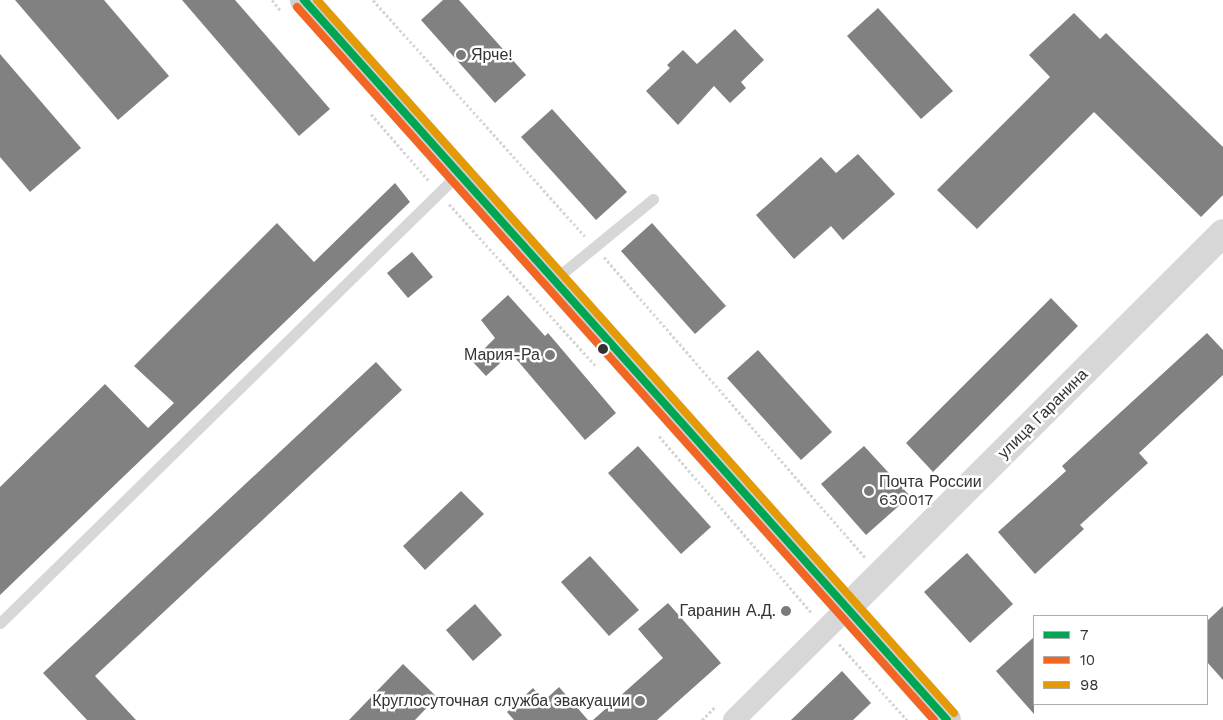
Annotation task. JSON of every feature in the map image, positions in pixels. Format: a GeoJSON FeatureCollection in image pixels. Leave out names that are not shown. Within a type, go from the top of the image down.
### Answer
{"type":"FeatureCollection","features":[{"type":"Feature","properties":{"kind":"main road"},"geometry":{"type":"LineString","coordinates":[[294,7],[458,174],[947,720]]}},
{"type":"Feature","properties":{"kind":"street","name":"улица Гаранина"},"geometry":{"type":"LineString","coordinates":[[734,720],[1223,233]]}},
{"type":"Feature","properties":{"kind":"lane"},"geometry":{"type":"LineString","coordinates":[[0,623],[458,174]]}},
{"type":"Feature","properties":{"kind":"lane"},"geometry":{"type":"LineString","coordinates":[[554,280],[653,199]]}},
{"type":"Feature","properties":{"kind":"path"},"geometry":{"type":"LineString","coordinates":[[272,0],[294,7]]}},
{"type":"Feature","properties":{"kind":"path"},"geometry":{"type":"LineString","coordinates":[[373,0],[595,247],[881,575]]}},
{"type":"Feature","properties":{"kind":"path"},"geometry":{"type":"LineString","coordinates":[[368,112],[602,373]]}},
{"type":"Feature","properties":{"kind":"path"},"geometry":{"type":"LineString","coordinates":[[654,431],[825,630],[907,720]]}},
{"type":"Feature","properties":{"kind":"building"},"geometry":{"type":"Polygon","coordinates":[[[15,0],[104,0],[169,76],[118,120],[15,0]]]}},
{"type":"Feature","properties":{"kind":"building"},"geometry":{"type":"Polygon","coordinates":[[[182,0],[235,0],[330,109],[299,136],[182,0]]]}},
{"type":"Feature","properties":{"kind":"building"},"geometry":{"type":"Polygon","coordinates":[[[443,0],[459,0],[526,75],[495,103],[421,20],[443,0]]]}},
{"type":"Feature","properties":{"kind":"building"},"geometry":{"type":"Polygon","coordinates":[[[878,8],[953,91],[921,119],[847,36],[878,8]]]}},
{"type":"Feature","properties":{"kind":"building"},"geometry":{"type":"Polygon","coordinates":[[[1074,13],[1100,39],[1106,33],[1223,147],[1223,195],[1201,217],[1094,112],[977,229],[937,190],[1050,77],[1029,55],[1074,13]]]}},
{"type":"Feature","properties":{"kind":"building"},"geometry":{"type":"Polygon","coordinates":[[[735,29],[764,60],[741,82],[746,88],[730,103],[714,86],[678,125],[646,91],[670,68],[667,65],[683,50],[697,64],[735,29]]]}},
{"type":"Feature","properties":{"kind":"building"},"geometry":{"type":"Polygon","coordinates":[[[0,54],[81,148],[30,192],[0,157],[0,54]]]}},
{"type":"Feature","properties":{"kind":"building"},"geometry":{"type":"Polygon","coordinates":[[[552,109],[627,192],[596,220],[521,137],[552,109]]]}},
{"type":"Feature","properties":{"kind":"building"},"geometry":{"type":"Polygon","coordinates":[[[858,154],[895,194],[843,240],[831,226],[794,259],[756,215],[821,157],[836,173],[858,154]]]}},
{"type":"Feature","properties":{"kind":"building"},"geometry":{"type":"Polygon","coordinates":[[[395,183],[410,202],[0,595],[0,487],[105,384],[148,428],[174,403],[134,366],[277,223],[314,262],[395,183]]]}},
{"type":"Feature","properties":{"kind":"building"},"geometry":{"type":"Polygon","coordinates":[[[652,223],[726,306],[695,334],[621,251],[652,223]]]}},
{"type":"Feature","properties":{"kind":"building"},"geometry":{"type":"Polygon","coordinates":[[[412,252],[433,277],[408,298],[387,273],[412,252]]]}},
{"type":"Feature","properties":{"kind":"building"},"geometry":{"type":"Polygon","coordinates":[[[508,295],[545,336],[548,333],[616,413],[585,440],[511,353],[486,376],[472,361],[495,338],[481,320],[508,295]]]}},
{"type":"Feature","properties":{"kind":"building"},"geometry":{"type":"Polygon","coordinates":[[[1051,298],[1078,326],[933,472],[906,443],[1051,298]]]}},
{"type":"Feature","properties":{"kind":"building"},"geometry":{"type":"Polygon","coordinates":[[[1207,333],[1223,350],[1223,375],[1139,453],[1148,463],[1080,525],[1084,529],[1035,574],[998,532],[1066,471],[1062,466],[1207,333]]]}},
{"type":"Feature","properties":{"kind":"building"},"geometry":{"type":"Polygon","coordinates":[[[758,350],[832,432],[801,460],[727,378],[758,350]]]}},
{"type":"Feature","properties":{"kind":"building"},"geometry":{"type":"Polygon","coordinates":[[[376,362],[402,390],[95,676],[136,720],[87,720],[43,673],[376,362]]]}},
{"type":"Feature","properties":{"kind":"building"},"geometry":{"type":"Polygon","coordinates":[[[638,446],[711,527],[681,554],[608,473],[638,446]]]}},
{"type":"Feature","properties":{"kind":"building"},"geometry":{"type":"Polygon","coordinates":[[[864,446],[910,496],[866,535],[821,484],[864,446]]]}},
{"type":"Feature","properties":{"kind":"building"},"geometry":{"type":"Polygon","coordinates":[[[461,491],[484,514],[425,570],[403,546],[461,491]]]}},
{"type":"Feature","properties":{"kind":"building"},"geometry":{"type":"Polygon","coordinates":[[[967,553],[1013,604],[970,643],[924,592],[967,553]]]}},
{"type":"Feature","properties":{"kind":"building"},"geometry":{"type":"Polygon","coordinates":[[[590,556],[639,610],[609,636],[561,582],[590,556]]]}},
{"type":"Feature","properties":{"kind":"building"},"geometry":{"type":"Polygon","coordinates":[[[668,603],[721,663],[657,720],[593,720],[663,658],[638,629],[668,603]]]}},
{"type":"Feature","properties":{"kind":"building"},"geometry":{"type":"Polygon","coordinates":[[[475,604],[502,635],[473,661],[446,630],[475,604]]]}},
{"type":"Feature","properties":{"kind":"building"},"geometry":{"type":"Polygon","coordinates":[[[1223,606],[1223,680],[1208,663],[1208,620],[1223,606]]]}},
{"type":"Feature","properties":{"kind":"building"},"geometry":{"type":"Polygon","coordinates":[[[1033,638],[1034,714],[996,671],[1033,638]]]}},
{"type":"Feature","properties":{"kind":"building"},"geometry":{"type":"Polygon","coordinates":[[[403,664],[437,697],[415,720],[349,720],[403,664]]]}},
{"type":"Feature","properties":{"kind":"building"},"geometry":{"type":"Polygon","coordinates":[[[842,671],[871,703],[853,720],[791,720],[842,671]]]}},
{"type":"Feature","properties":{"kind":"building"},"geometry":{"type":"Polygon","coordinates":[[[559,687],[588,720],[514,720],[507,712],[533,688],[544,701],[559,687]]]}},
{"type":"Feature","properties":{"kind":"transit line","name":"7"},"geometry":{"type":"LineString","coordinates":[[304,0],[947,720]]}},
{"type":"Feature","properties":{"kind":"transit line","name":"98"},"geometry":{"type":"LineString","coordinates":[[317,0],[954,713]]}},
{"type":"Feature","properties":{"kind":"transit line","name":"10"},"geometry":{"type":"LineString","coordinates":[[297,7],[934,720]]}},
{"type":"Feature","properties":{"kind":"place","name":"Ярче!"},"geometry":{"type":"Point","coordinates":[461,55]}},
{"type":"Feature","properties":{"kind":"place","name":"Мария-Ра"},"geometry":{"type":"Point","coordinates":[550,355]}},
{"type":"Feature","properties":{"kind":"place","name":"Почта России 630017"},"geometry":{"type":"Point","coordinates":[869,491]}},
{"type":"Feature","properties":{"kind":"place","name":"Гаранин А.Д."},"geometry":{"type":"Point","coordinates":[786,611]}},
{"type":"Feature","properties":{"kind":"place","name":"Круглосуточная служба эвакуации"},"geometry":{"type":"Point","coordinates":[640,701]}}]}
